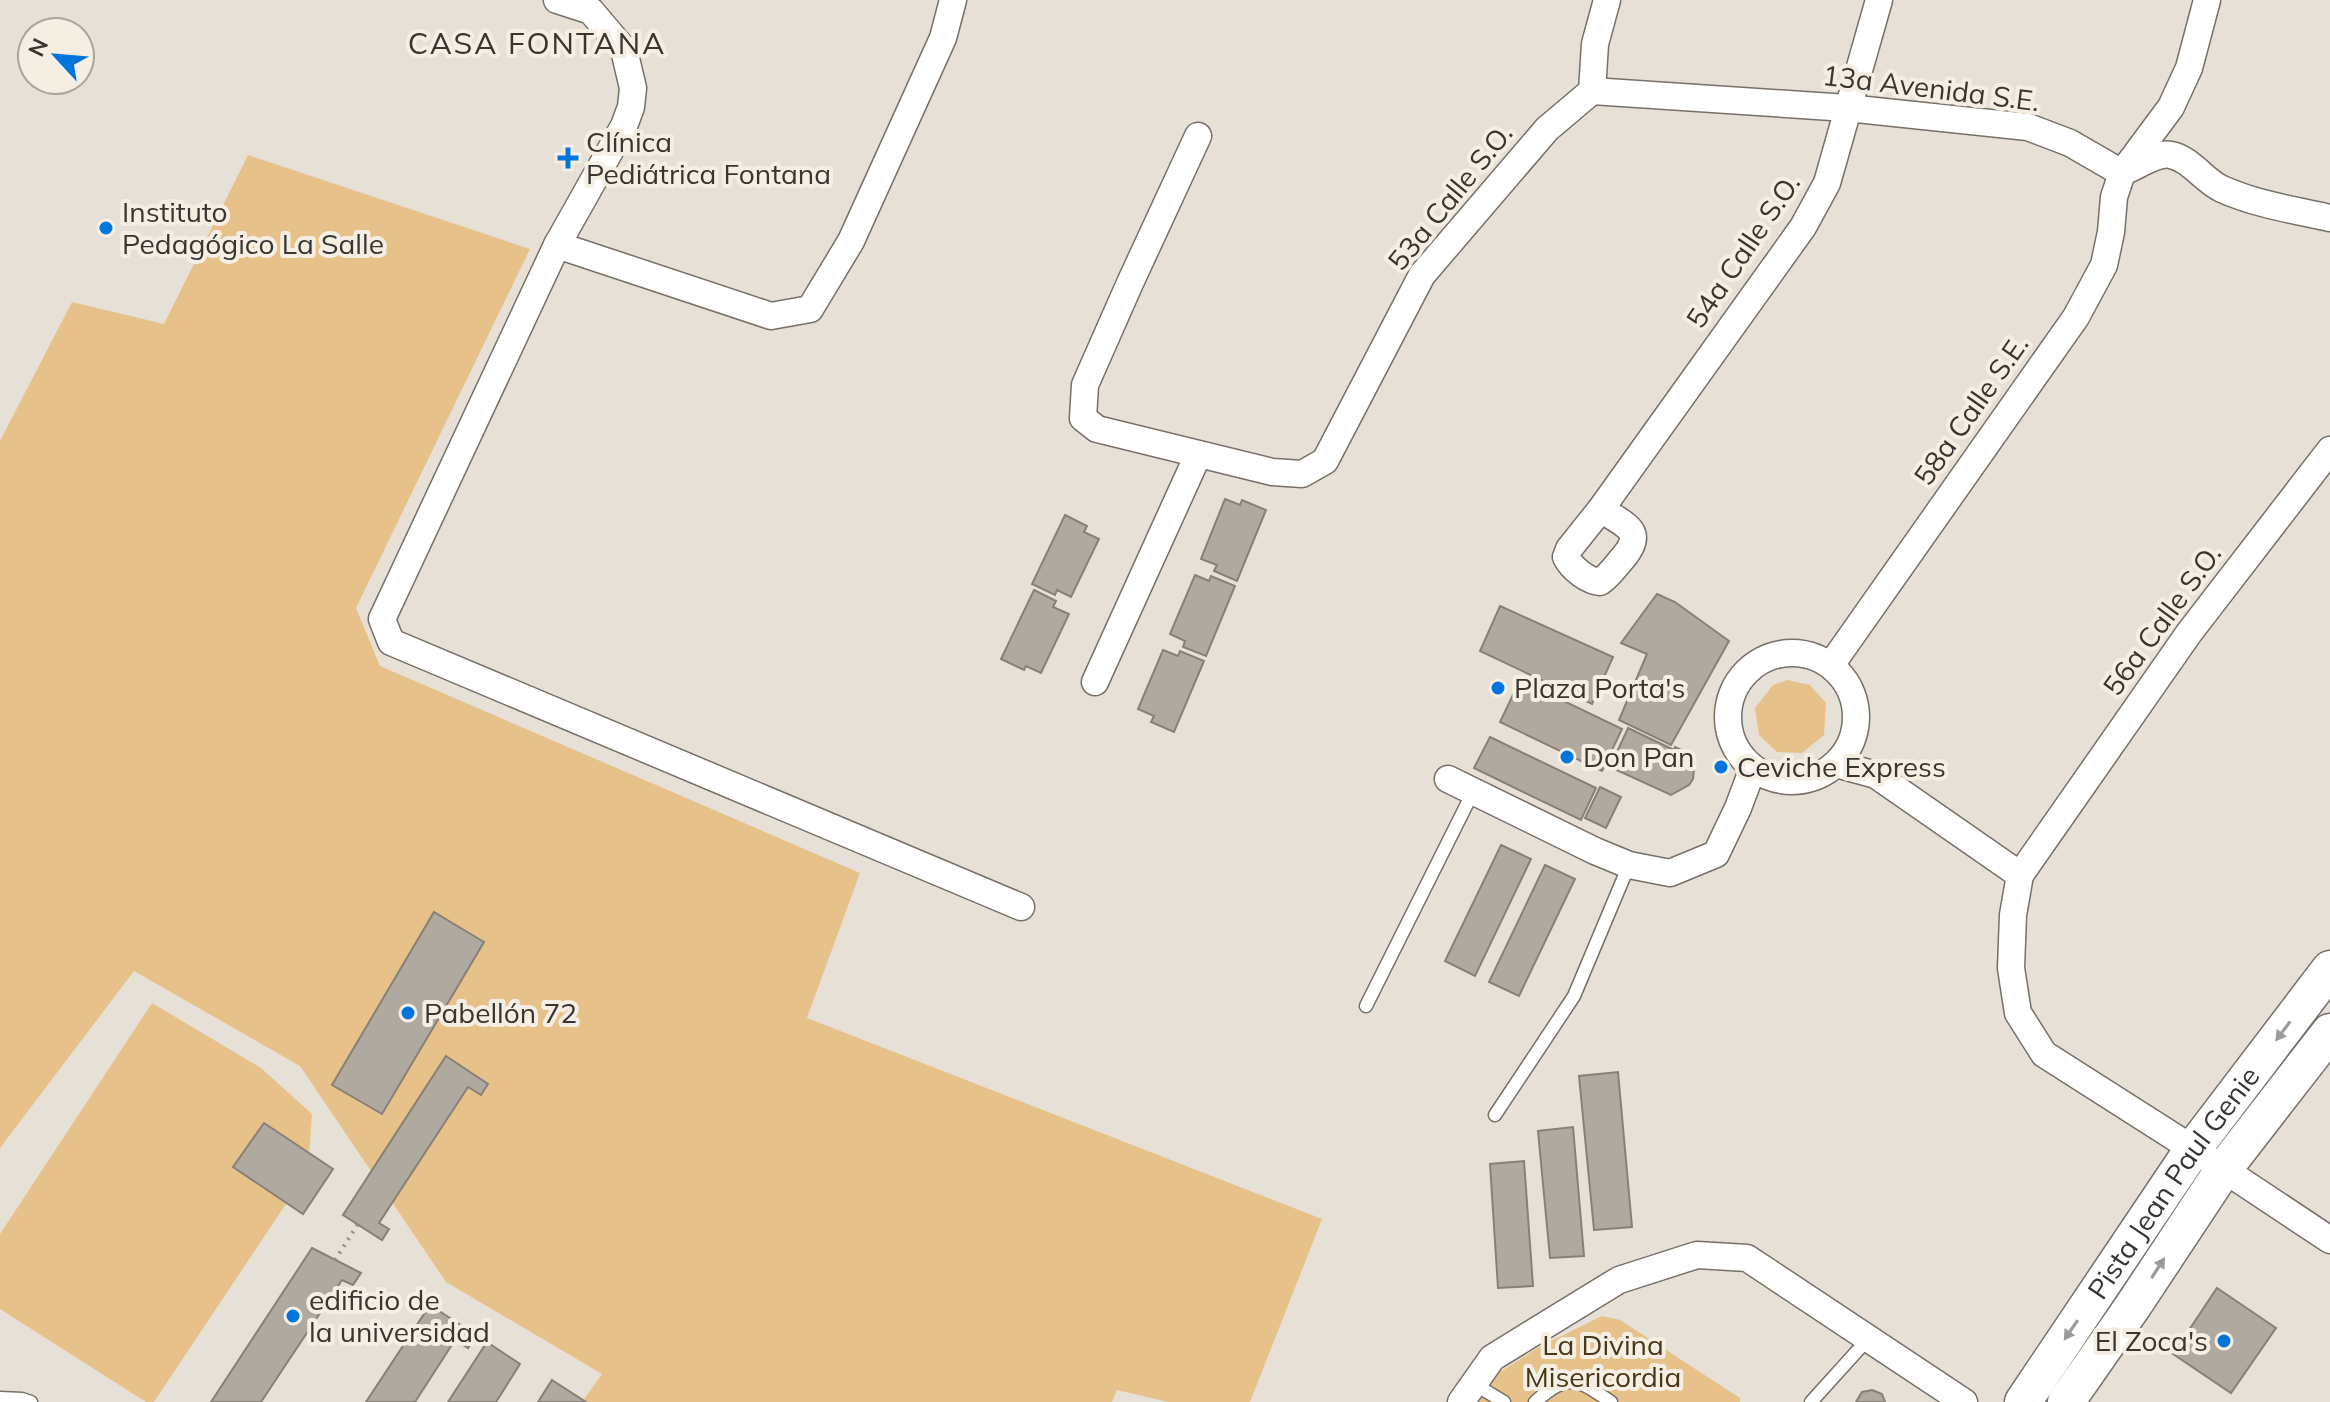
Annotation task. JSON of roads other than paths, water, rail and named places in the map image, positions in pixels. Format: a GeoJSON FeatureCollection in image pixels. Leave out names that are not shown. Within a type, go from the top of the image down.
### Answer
{"type":"FeatureCollection","features":[{"type":"Feature","properties":{"kind":"main road","name":"Pista Jean Paul Genie"},"geometry":{"type":"LineString","coordinates":[[2023,1402],[2193,1149],[2330,969]]}},
{"type":"Feature","properties":{"kind":"main road","name":"Pista Jean Paul Genie"},"geometry":{"type":"LineString","coordinates":[[2066,1402],[2223,1170],[2330,1032]]}},
{"type":"Feature","properties":{"kind":"street"},"geometry":{"type":"LineString","coordinates":[[557,0],[591,11],[624,50],[633,88],[631,107],[624,126],[557,245],[519,323],[382,619],[391,642],[1021,907]]}},
{"type":"Feature","properties":{"kind":"street"},"geometry":{"type":"LineString","coordinates":[[557,245],[771,316],[810,309],[851,241],[943,38],[953,0]]}},
{"type":"Feature","properties":{"kind":"street"},"geometry":{"type":"LineString","coordinates":[[1592,91],[1595,44],[1607,0]]}},
{"type":"Feature","properties":{"kind":"street","name":"54a Calle S.O."},"geometry":{"type":"LineString","coordinates":[[1601,509],[1803,227],[1827,183],[1879,0]]}},
{"type":"Feature","properties":{"kind":"street"},"geometry":{"type":"LineString","coordinates":[[2122,173],[2171,107],[2189,68],[2207,0]]}},
{"type":"Feature","properties":{"kind":"street","name":"13a Avenida S.E."},"geometry":{"type":"LineString","coordinates":[[1592,91],[1847,108],[2028,127],[2070,143],[2122,173]]}},
{"type":"Feature","properties":{"kind":"street","name":"53a Calle S.O."},"geometry":{"type":"LineString","coordinates":[[1198,455],[1272,472],[1302,474],[1325,461],[1422,275],[1547,129],[1592,91]]}},
{"type":"Feature","properties":{"kind":"street"},"geometry":{"type":"LineString","coordinates":[[1095,682],[1198,455],[1097,429],[1083,418],[1085,385],[1198,136]]}},
{"type":"Feature","properties":{"kind":"street"},"geometry":{"type":"LineString","coordinates":[[2122,173],[2169,154],[2185,161],[2218,187],[2240,197],[2330,218]]}},
{"type":"Feature","properties":{"kind":"street","name":"58a Calle S.E."},"geometry":{"type":"LineString","coordinates":[[1831,665],[2076,317],[2104,265],[2114,197],[2122,173]]}},
{"type":"Feature","properties":{"kind":"street","name":"56a Calle S.O."},"geometry":{"type":"LineString","coordinates":[[2020,875],[2189,633],[2330,450]]}},
{"type":"Feature","properties":{"kind":"street"},"geometry":{"type":"LineString","coordinates":[[1789,652],[1811,655],[1831,665],[1846,681],[1855,702],[1856,725],[1849,746],[1836,764],[1816,776],[1795,781],[1772,778],[1753,768],[1737,752],[1729,731],[1728,708],[1735,687],[1748,669],[1767,657],[1789,652]]}},
{"type":"Feature","properties":{"kind":"street"},"geometry":{"type":"LineString","coordinates":[[1836,764],[1876,775],[2020,875],[2013,915],[2011,968],[2018,1013],[2044,1054],[2330,1240]]}},
{"type":"Feature","properties":{"kind":"street"},"geometry":{"type":"LineString","coordinates":[[1448,779],[1595,851],[1629,865],[1670,873],[1716,854],[1753,768]]}},
{"type":"Feature","properties":{"kind":"street"},"geometry":{"type":"LineString","coordinates":[[1467,1393],[1492,1358],[1619,1280],[1697,1255],[1747,1258],[1964,1402]]}},
{"type":"Feature","properties":{"kind":"lane"},"geometry":{"type":"LineString","coordinates":[[1366,1006],[1473,792]]}},
{"type":"Feature","properties":{"kind":"lane"},"geometry":{"type":"LineString","coordinates":[[1495,1115],[1574,996],[1629,865]]}},
{"type":"Feature","properties":{"kind":"lane"},"geometry":{"type":"LineString","coordinates":[[1811,1402],[1868,1339]]}},
{"type":"Feature","properties":{"kind":"lane"},"geometry":{"type":"LineString","coordinates":[[1535,1402],[1550,1388],[1577,1382],[1584,1383],[1611,1402]]}},
{"type":"Feature","properties":{"kind":"lane"},"geometry":{"type":"LineString","coordinates":[[1467,1393],[1504,1402]]}},
{"type":"Feature","properties":{"kind":"lane"},"geometry":{"type":"LineString","coordinates":[[0,1398],[31,1402]]}},
{"type":"Feature","properties":{"kind":"place","name":"Clínica Pediátrica Fontana"},"geometry":{"type":"Point","coordinates":[568,158]}},
{"type":"Feature","properties":{"kind":"place","name":"Instituto Pedagógico La Salle"},"geometry":{"type":"Point","coordinates":[106,228]}},
{"type":"Feature","properties":{"kind":"place","name":"Plaza Porta's"},"geometry":{"type":"Point","coordinates":[1498,688]}},
{"type":"Feature","properties":{"kind":"place","name":"Don Pan"},"geometry":{"type":"Point","coordinates":[1567,757]}},
{"type":"Feature","properties":{"kind":"place","name":"Ceviche Express"},"geometry":{"type":"Point","coordinates":[1721,767]}},
{"type":"Feature","properties":{"kind":"place","name":"Pabellón 72"},"geometry":{"type":"Point","coordinates":[408,1013]}},
{"type":"Feature","properties":{"kind":"place","name":"edificio de la universidad"},"geometry":{"type":"Point","coordinates":[293,1316]}},
{"type":"Feature","properties":{"kind":"place","name":"El Zoca's"},"geometry":{"type":"Point","coordinates":[2224,1341]}},
{"type":"Feature","properties":{"kind":"district","name":"CASA FONTANA"},"geometry":{"type":"Point","coordinates":[537,44]}},
{"type":"Feature","properties":{"kind":"park label","name":"La Divina Misericordia"},"geometry":{"type":"Point","coordinates":[1603,1361]}}]}
